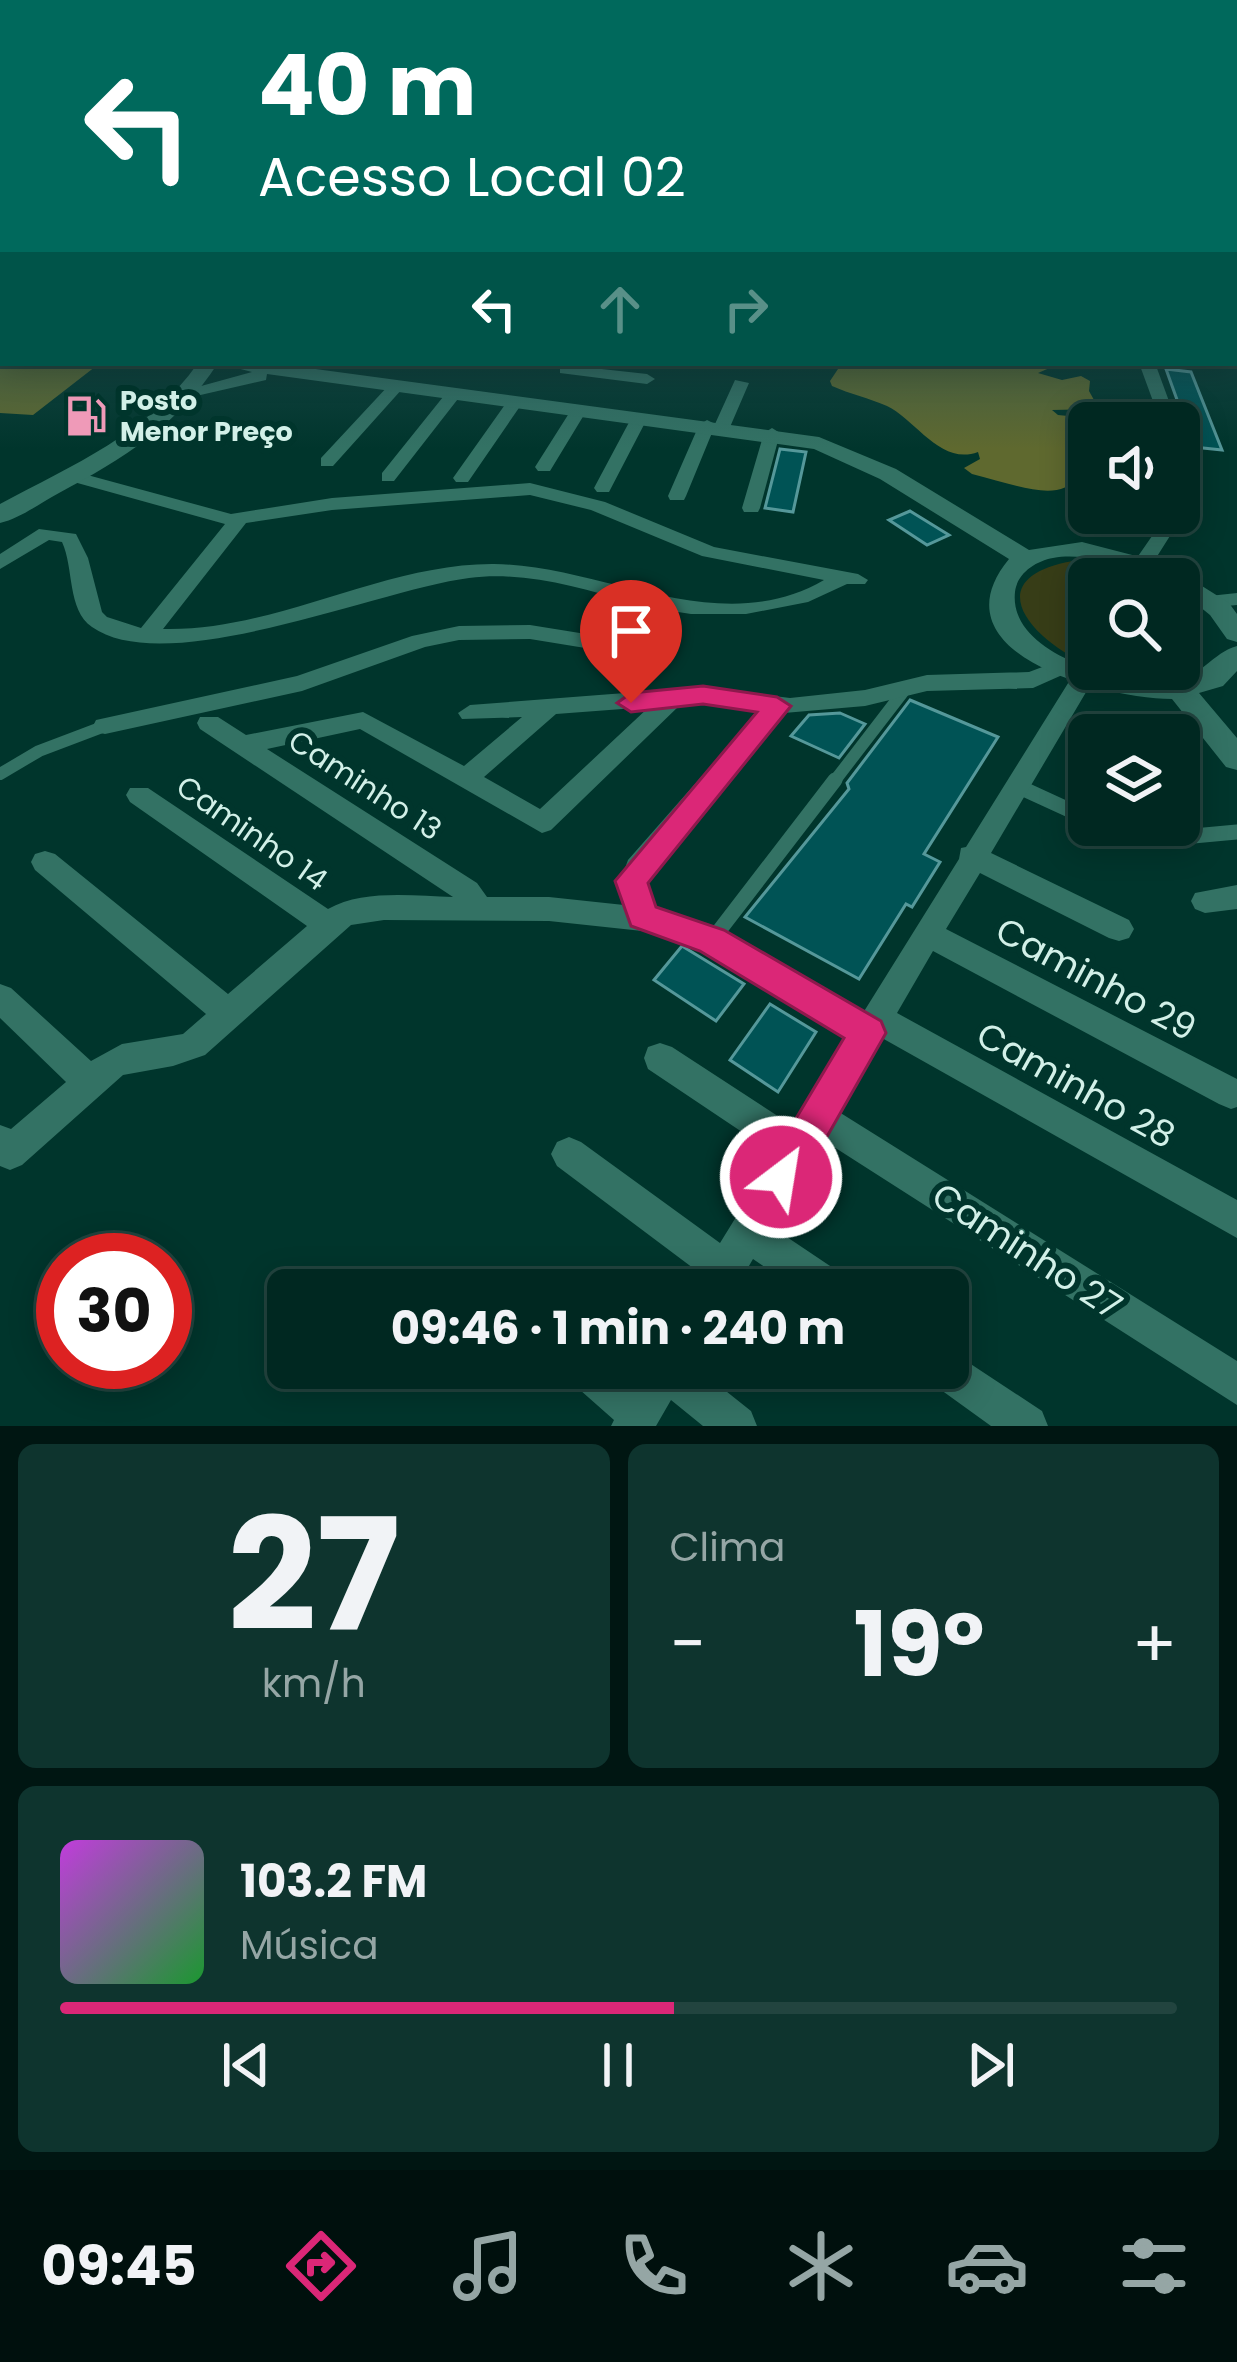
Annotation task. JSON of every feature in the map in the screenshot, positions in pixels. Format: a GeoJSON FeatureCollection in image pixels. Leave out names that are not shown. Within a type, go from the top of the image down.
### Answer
{"type":"FeatureCollection","features":[{"type":"Feature","properties":{"kind":"main road"},"geometry":{"type":"LineString","coordinates":[[0,515],[157,424],[190,395],[206,366]]}},
{"type":"Feature","properties":{"kind":"street"},"geometry":{"type":"LineString","coordinates":[[1148,366],[1161,402]]}},
{"type":"Feature","properties":{"kind":"street"},"geometry":{"type":"LineString","coordinates":[[190,395],[239,370],[635,416],[819,443],[865,461],[1028,560]]}},
{"type":"Feature","properties":{"kind":"street"},"geometry":{"type":"LineString","coordinates":[[565,370],[651,371],[603,488]]}},
{"type":"Feature","properties":{"kind":"street"},"geometry":{"type":"LineString","coordinates":[[677,496],[742,383]]}},
{"type":"Feature","properties":{"kind":"street"},"geometry":{"type":"LineString","coordinates":[[327,462],[395,388]]}},
{"type":"Feature","properties":{"kind":"street"},"geometry":{"type":"LineString","coordinates":[[388,477],[453,395]]}},
{"type":"Feature","properties":{"kind":"street"},"geometry":{"type":"LineString","coordinates":[[462,478],[515,402]]}},
{"type":"Feature","properties":{"kind":"street"},"geometry":{"type":"LineString","coordinates":[[544,467],[579,410]]}},
{"type":"Feature","properties":{"kind":"street"},"geometry":{"type":"LineString","coordinates":[[751,508],[772,434]]}},
{"type":"Feature","properties":{"kind":"street"},"geometry":{"type":"LineString","coordinates":[[0,563],[46,533],[69,538],[77,547],[92,613],[99,623],[131,635],[254,626],[374,591],[476,571],[540,575],[643,600],[730,609],[820,591],[851,578],[709,552],[598,506],[530,489],[345,503],[239,520],[145,500],[70,476]]}},
{"type":"Feature","properties":{"kind":"street"},"geometry":{"type":"LineString","coordinates":[[147,634],[239,520]]}},
{"type":"Feature","properties":{"kind":"street"},"geometry":{"type":"LineString","coordinates":[[1068,669],[1015,634],[1003,616],[1002,583],[1028,560],[1077,551],[1120,558]]}},
{"type":"Feature","properties":{"kind":"street"},"geometry":{"type":"LineString","coordinates":[[105,725],[302,683],[420,641],[459,633],[530,632],[622,647],[633,638],[643,600]]}},
{"type":"Feature","properties":{"kind":"street"},"geometry":{"type":"LineString","coordinates":[[1226,600],[1237,633]]}},
{"type":"Feature","properties":{"kind":"street"},"geometry":{"type":"LineString","coordinates":[[1200,683],[1221,676],[1237,655]]}},
{"type":"Feature","properties":{"kind":"street"},"geometry":{"type":"LineString","coordinates":[[470,713],[715,695],[777,706],[903,692],[927,683],[1033,680],[1068,673]]}},
{"type":"Feature","properties":{"kind":"street"},"geometry":{"type":"LineString","coordinates":[[725,1269],[1014,785],[1068,680]]}},
{"type":"Feature","properties":{"kind":"street"},"geometry":{"type":"LineString","coordinates":[[1180,690],[1237,758]]}},
{"type":"Feature","properties":{"kind":"street"},"geometry":{"type":"LineString","coordinates":[[242,745],[363,720],[542,824],[672,700]]}},
{"type":"Feature","properties":{"kind":"street"},"geometry":{"type":"LineString","coordinates":[[643,916],[632,887],[638,868],[777,706]]}},
{"type":"Feature","properties":{"kind":"street"},"geometry":{"type":"LineString","coordinates":[[464,779],[547,709]]}},
{"type":"Feature","properties":{"kind":"street","name":"Caminho 13"},"geometry":{"type":"LineString","coordinates":[[209,723],[467,891],[479,908]]}},
{"type":"Feature","properties":{"kind":"street","name":"Caminho 14"},"geometry":{"type":"LineString","coordinates":[[140,795],[328,925]]}},
{"type":"Feature","properties":{"kind":"street"},"geometry":{"type":"LineString","coordinates":[[971,856],[1119,928]]}},
{"type":"Feature","properties":{"kind":"street"},"geometry":{"type":"LineString","coordinates":[[45,862],[229,1013]]}},
{"type":"Feature","properties":{"kind":"street"},"geometry":{"type":"LineString","coordinates":[[1205,901],[1237,897]]}},
{"type":"Feature","properties":{"kind":"street","name":"Caminho 28"},"geometry":{"type":"LineString","coordinates":[[328,925],[366,908],[643,916],[712,940],[1237,1220]]}},
{"type":"Feature","properties":{"kind":"street"},"geometry":{"type":"LineString","coordinates":[[5,1147],[126,1057],[158,1057],[194,1045],[328,925]]}},
{"type":"Feature","properties":{"kind":"street","name":"Caminho 29"},"geometry":{"type":"LineString","coordinates":[[926,933],[1231,1093]]}},
{"type":"Feature","properties":{"kind":"street"},"geometry":{"type":"LineString","coordinates":[[0,998],[90,1082]]}},
{"type":"Feature","properties":{"kind":"street","name":"Caminho 27"},"geometry":{"type":"LineString","coordinates":[[660,1058],[807,1133],[1237,1385]]}},
{"type":"Feature","properties":{"kind":"street"},"geometry":{"type":"LineString","coordinates":[[569,1154],[707,1269]]}},
{"type":"Feature","properties":{"kind":"street"},"geometry":{"type":"LineString","coordinates":[[748,1232],[801,1269]]}},
{"type":"Feature","properties":{"kind":"street"},"geometry":{"type":"LineString","coordinates":[[969,1385],[1027,1426]]}},
{"type":"Feature","properties":{"kind":"street"},"geometry":{"type":"LineString","coordinates":[[606,1389],[636,1420],[655,1389]]}},
{"type":"Feature","properties":{"kind":"street"},"geometry":{"type":"LineString","coordinates":[[691,1389],[736,1426]]}},
{"type":"Feature","properties":{"kind":"lane"},"geometry":{"type":"LineString","coordinates":[[712,940],[903,692]]}},
{"type":"Feature","properties":{"kind":"lane"},"geometry":{"type":"LineString","coordinates":[[0,774],[39,751],[105,725]]}},
{"type":"Feature","properties":{"kind":"lane"},"geometry":{"type":"LineString","coordinates":[[1014,785],[1068,809]]}},
{"type":"Feature","properties":{"kind":"lane"},"geometry":{"type":"LineString","coordinates":[[1200,835],[1237,832]]}},
{"type":"Feature","properties":{"kind":"green space"},"geometry":{"type":"Polygon","coordinates":[[[0,366],[96,366],[33,415],[0,413],[0,366]]]}},
{"type":"Feature","properties":{"kind":"green space"},"geometry":{"type":"Polygon","coordinates":[[[840,366],[1054,366],[1038,373],[1062,380],[1081,376],[1090,381],[1095,402],[1068,402],[1068,410],[1052,410],[1068,416],[1068,486],[1038,490],[972,474],[964,468],[980,459],[978,452],[952,453],[887,406],[832,386],[830,381],[840,366]]]}},
{"type":"Feature","properties":{"kind":"green space"},"geometry":{"type":"Polygon","coordinates":[[[1068,562],[1068,654],[1048,641],[1023,610],[1020,595],[1026,581],[1043,569],[1068,562]]]}},
{"type":"Feature","properties":{"kind":"building"},"geometry":{"type":"Polygon","coordinates":[[[1166,369],[1191,372],[1222,450],[1200,448],[1200,402],[1178,402],[1166,369]]]}},
{"type":"Feature","properties":{"kind":"building"},"geometry":{"type":"Polygon","coordinates":[[[780,449],[806,452],[793,512],[765,508],[780,449]]]}},
{"type":"Feature","properties":{"kind":"building"},"geometry":{"type":"Polygon","coordinates":[[[910,511],[949,535],[927,545],[889,520],[910,511]]]}},
{"type":"Feature","properties":{"kind":"building"},"geometry":{"type":"Polygon","coordinates":[[[910,700],[998,737],[924,854],[940,862],[912,907],[906,904],[859,979],[745,917],[849,789],[847,783],[910,700]]]}},
{"type":"Feature","properties":{"kind":"building"},"geometry":{"type":"Polygon","coordinates":[[[840,713],[865,724],[839,758],[791,736],[809,715],[840,713]]]}},
{"type":"Feature","properties":{"kind":"building"},"geometry":{"type":"Polygon","coordinates":[[[682,946],[744,984],[716,1021],[654,980],[682,946]]]}},
{"type":"Feature","properties":{"kind":"building"},"geometry":{"type":"Polygon","coordinates":[[[770,1004],[816,1032],[778,1092],[730,1060],[770,1004]]]}},
{"type":"Feature","properties":{"kind":"place","name":"Posto Menor Preço"},"geometry":{"type":"Point","coordinates":[86,416]}},
{"type":"Feature","properties":{"kind":"route"},"geometry":{"type":"LineString","coordinates":[[631,703],[715,695],[777,706],[638,868],[632,887],[643,916],[712,940],[868,1033],[781,1177]]}}]}
